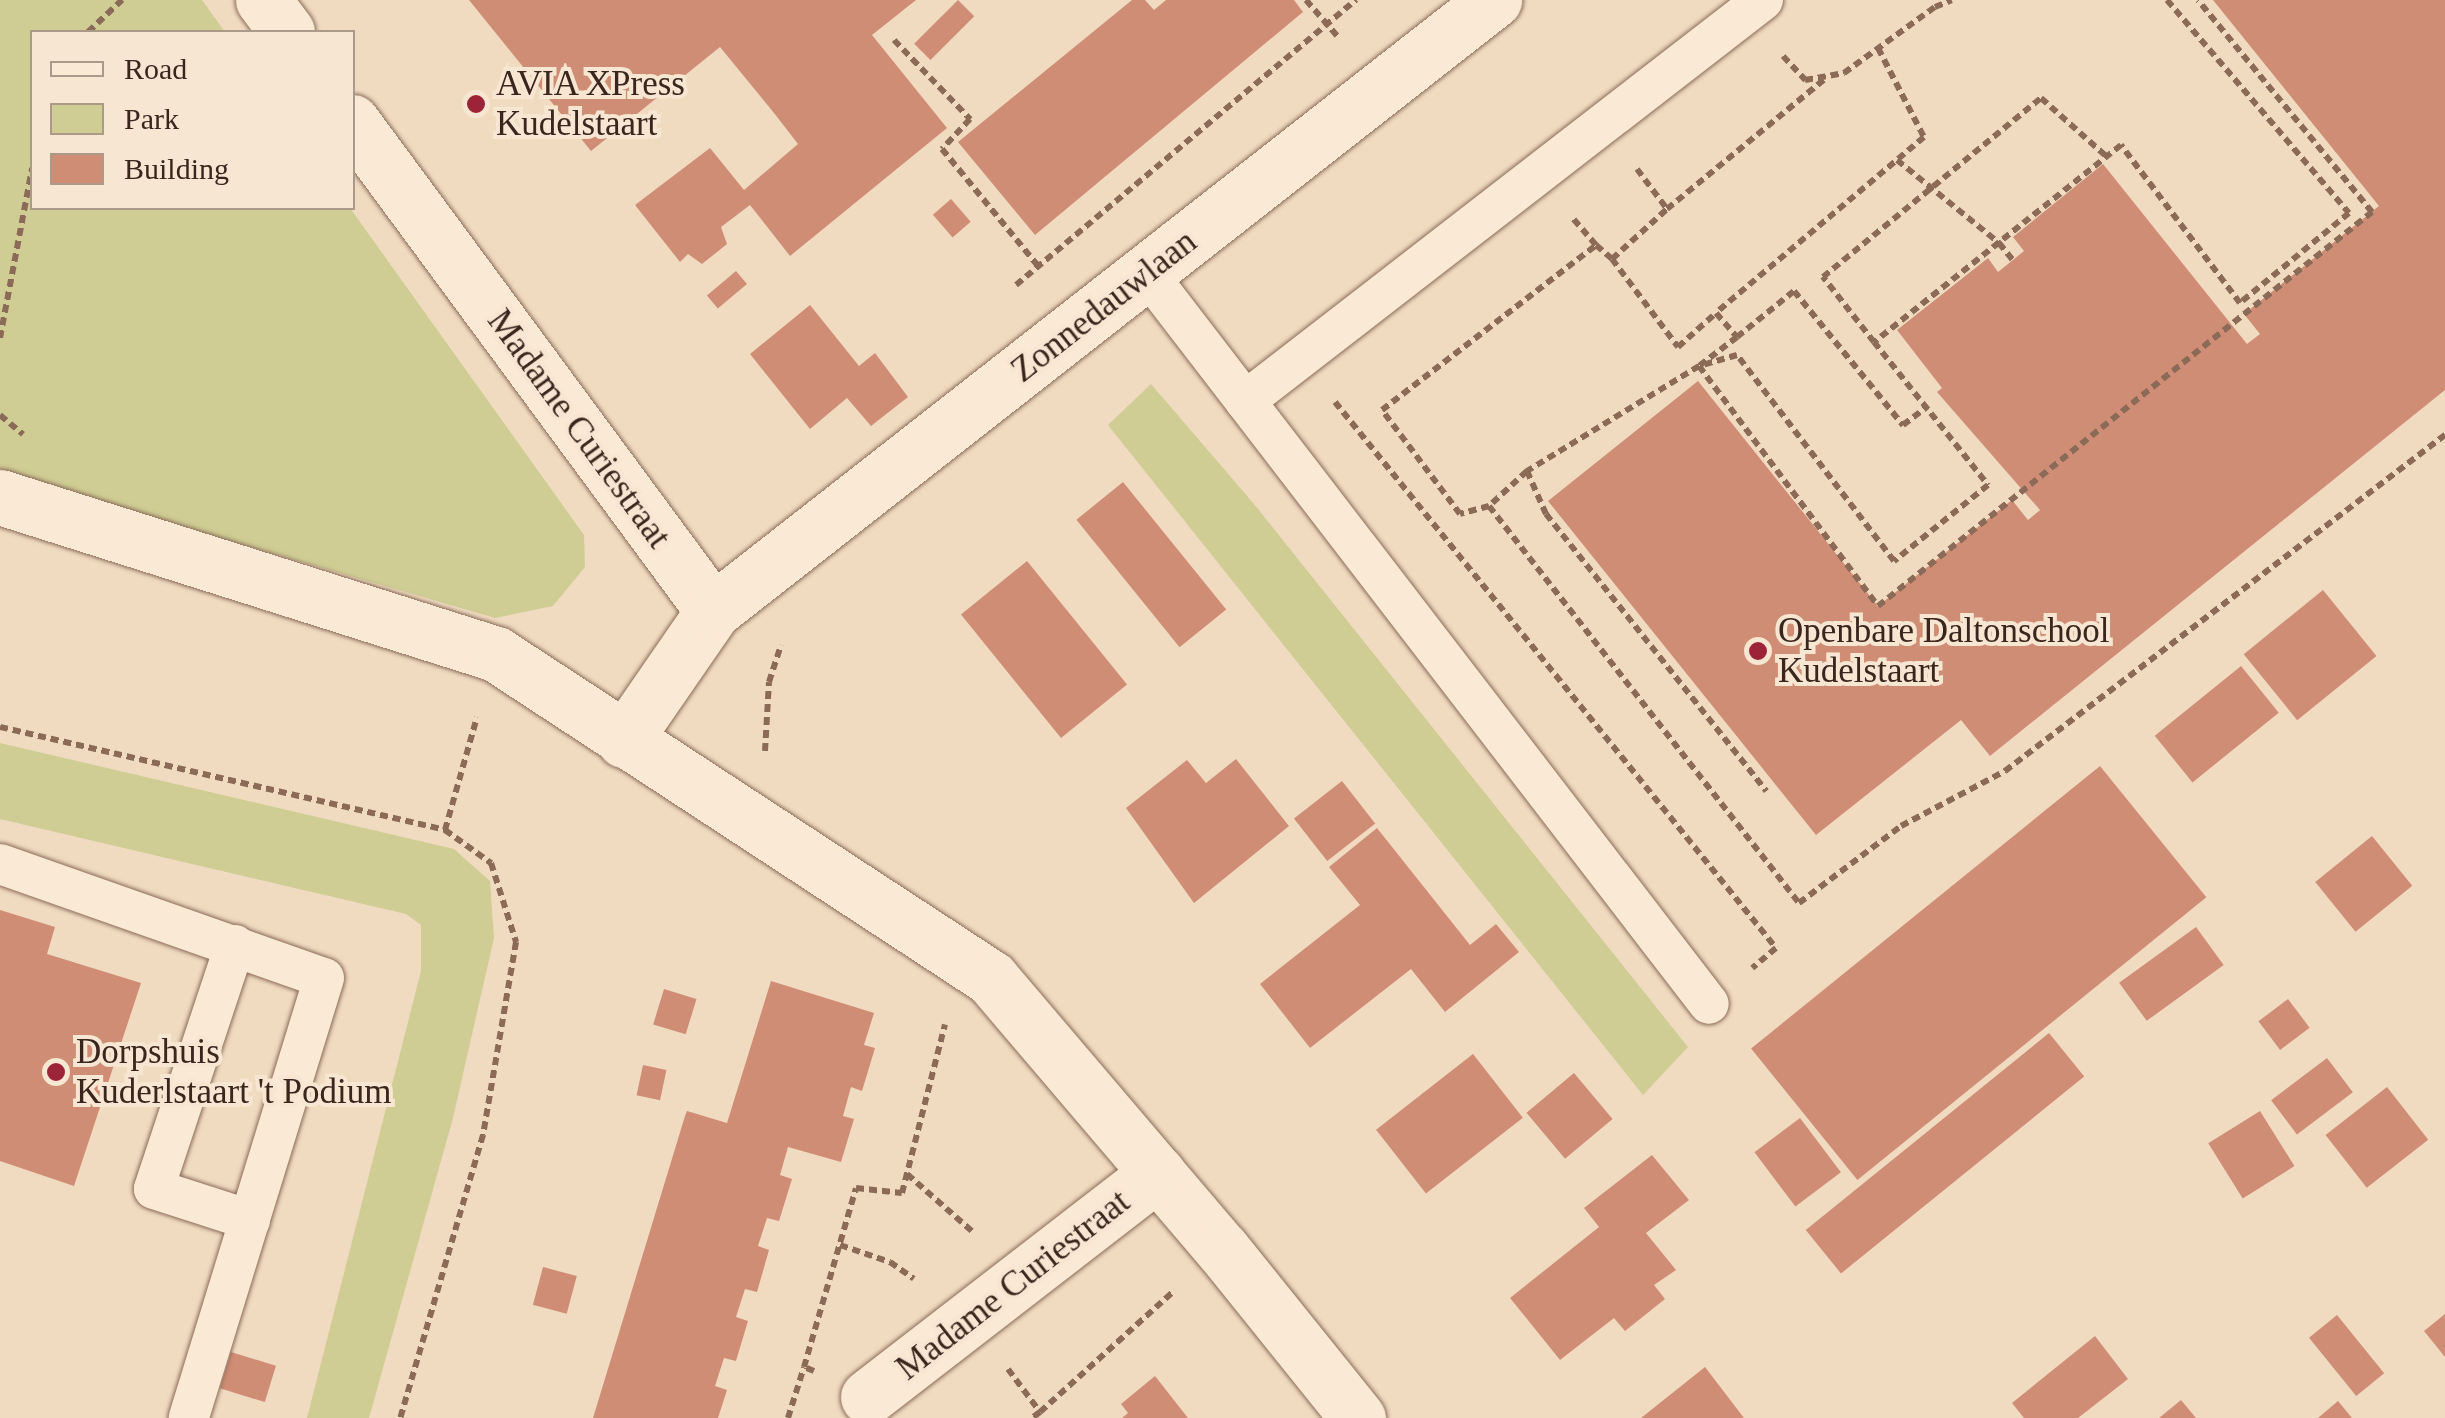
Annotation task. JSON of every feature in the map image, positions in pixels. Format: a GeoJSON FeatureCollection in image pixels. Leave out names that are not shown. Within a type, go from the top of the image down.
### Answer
{"type":"FeatureCollection","features":[{"type":"Feature","properties":{"kind":"street"},"geometry":{"type":"LineString","coordinates":[[263,0],[286,30]]}},
{"type":"Feature","properties":{"kind":"street","name":"Zonnedauwlaan"},"geometry":{"type":"LineString","coordinates":[[713,611],[1494,0]]}},
{"type":"Feature","properties":{"kind":"street","name":"Madame Curiestraat"},"geometry":{"type":"LineString","coordinates":[[355,126],[713,611]]}},
{"type":"Feature","properties":{"kind":"street","name":"Madame Curiestraat"},"geometry":{"type":"LineString","coordinates":[[0,497],[496,654],[991,978],[1222,1248],[1358,1418]]}},
{"type":"Feature","properties":{"kind":"street"},"geometry":{"type":"LineString","coordinates":[[624,740],[713,611]]}},
{"type":"Feature","properties":{"kind":"street","name":"Madame Curiestraat"},"geometry":{"type":"LineString","coordinates":[[868,1397],[1158,1173]]}},
{"type":"Feature","properties":{"kind":"lane"},"geometry":{"type":"LineString","coordinates":[[1245,401],[1754,7]]}},
{"type":"Feature","properties":{"kind":"lane"},"geometry":{"type":"LineString","coordinates":[[1146,272],[1709,1004]]}},
{"type":"Feature","properties":{"kind":"lane"},"geometry":{"type":"LineString","coordinates":[[0,864],[324,978],[189,1418]]}},
{"type":"Feature","properties":{"kind":"lane"},"geometry":{"type":"LineString","coordinates":[[234,945],[154,1189],[250,1220]]}},
{"type":"Feature","properties":{"kind":"path"},"geometry":{"type":"LineString","coordinates":[[90,30],[122,0]]}},
{"type":"Feature","properties":{"kind":"path"},"geometry":{"type":"LineString","coordinates":[[1010,291],[1356,0]]}},
{"type":"Feature","properties":{"kind":"path"},"geometry":{"type":"LineString","coordinates":[[1754,7],[1805,80],[1844,73],[1952,0]]}},
{"type":"Feature","properties":{"kind":"path"},"geometry":{"type":"LineString","coordinates":[[1874,342],[2122,146],[2240,303],[2349,213],[2166,0]]}},
{"type":"Feature","properties":{"kind":"path"},"geometry":{"type":"LineString","coordinates":[[1699,366],[1765,449],[1878,606],[2372,212],[2198,0]]}},
{"type":"Feature","properties":{"kind":"path"},"geometry":{"type":"LineString","coordinates":[[894,40],[970,119],[942,149],[1084,322]]}},
{"type":"Feature","properties":{"kind":"path"},"geometry":{"type":"LineString","coordinates":[[1535,178],[1612,259],[1678,347],[1924,137],[1878,48]]}},
{"type":"Feature","properties":{"kind":"path"},"geometry":{"type":"LineString","coordinates":[[1612,259],[1827,77]]}},
{"type":"Feature","properties":{"kind":"path"},"geometry":{"type":"LineString","coordinates":[[1699,366],[1736,355],[1894,561],[1988,486],[1823,277],[2042,98],[2107,157]]}},
{"type":"Feature","properties":{"kind":"path"},"geometry":{"type":"LineString","coordinates":[[1603,124],[1667,210]]}},
{"type":"Feature","properties":{"kind":"path"},"geometry":{"type":"LineString","coordinates":[[1898,160],[1999,242],[2013,260]]}},
{"type":"Feature","properties":{"kind":"path"},"geometry":{"type":"LineString","coordinates":[[0,338],[30,179]]}},
{"type":"Feature","properties":{"kind":"path"},"geometry":{"type":"LineString","coordinates":[[1596,245],[1382,410],[1460,514],[1488,506],[1527,471],[1699,366],[1794,291],[1903,425],[1927,407]]}},
{"type":"Feature","properties":{"kind":"path"},"geometry":{"type":"LineString","coordinates":[[1716,312],[1736,338]]}},
{"type":"Feature","properties":{"kind":"path"},"geometry":{"type":"LineString","coordinates":[[1300,359],[1776,948],[1709,1004]]}},
{"type":"Feature","properties":{"kind":"path"},"geometry":{"type":"LineString","coordinates":[[1488,506],[1799,902],[1901,826],[2005,771],[2445,434]]}},
{"type":"Feature","properties":{"kind":"path"},"geometry":{"type":"LineString","coordinates":[[1527,471],[1546,514],[1766,791]]}},
{"type":"Feature","properties":{"kind":"path"},"geometry":{"type":"LineString","coordinates":[[445,830],[496,654]]}},
{"type":"Feature","properties":{"kind":"path"},"geometry":{"type":"LineString","coordinates":[[788,1418],[856,1188],[902,1193],[961,960]]}},
{"type":"Feature","properties":{"kind":"path"},"geometry":{"type":"LineString","coordinates":[[908,1174],[1024,1277]]}},
{"type":"Feature","properties":{"kind":"path"},"geometry":{"type":"LineString","coordinates":[[1040,1412],[1222,1248]]}},
{"type":"Feature","properties":{"kind":"path"},"geometry":{"type":"LineString","coordinates":[[804,1367],[868,1397]]}},
{"type":"Feature","properties":{"kind":"green space"},"geometry":{"type":"Polygon","coordinates":[[[0,0],[202,0],[224,30],[30,30],[30,210],[351,210],[584,535],[585,567],[553,606],[495,618],[0,474],[0,0]]]}},
{"type":"Feature","properties":{"kind":"green space"},"geometry":{"type":"Polygon","coordinates":[[[1151,384],[1254,504],[1688,1047],[1643,1095],[1108,425],[1151,384]]]}},
{"type":"Feature","properties":{"kind":"green space"},"geometry":{"type":"Polygon","coordinates":[[[0,743],[454,849],[490,881],[494,938],[453,1118],[369,1418],[307,1418],[421,971],[421,925],[406,914],[0,819],[0,743]]]}},
{"type":"Feature","properties":{"kind":"building"},"geometry":{"type":"Polygon","coordinates":[[[469,0],[916,0],[872,35],[947,128],[790,256],[750,205],[721,227],[727,244],[702,264],[688,254],[680,262],[635,205],[710,148],[744,190],[798,144],[774,113],[720,47],[591,151],[469,0]]]}},
{"type":"Feature","properties":{"kind":"building"},"geometry":{"type":"Polygon","coordinates":[[[958,0],[974,16],[930,60],[914,44],[958,0]]]}},
{"type":"Feature","properties":{"kind":"building"},"geometry":{"type":"Polygon","coordinates":[[[1132,0],[1145,0],[1154,10],[1166,0],[1294,0],[1303,12],[1035,235],[958,142],[1132,0]]]}},
{"type":"Feature","properties":{"kind":"building"},"geometry":{"type":"Polygon","coordinates":[[[2213,0],[2445,0],[2445,390],[1990,756],[1961,720],[1816,835],[1548,501],[1698,381],[1878,606],[2012,500],[2028,520],[2040,510],[1937,392],[1942,388],[1897,330],[1988,258],[1998,272],[2024,251],[2013,237],[2103,164],[2247,344],[2260,334],[2244,314],[2379,206],[2213,0]]]}},
{"type":"Feature","properties":{"kind":"building"},"geometry":{"type":"Polygon","coordinates":[[[951,199],[971,222],[953,237],[933,215],[951,199]]]}},
{"type":"Feature","properties":{"kind":"building"},"geometry":{"type":"Polygon","coordinates":[[[736,271],[747,284],[718,308],[707,295],[736,271]]]}},
{"type":"Feature","properties":{"kind":"building"},"geometry":{"type":"Polygon","coordinates":[[[810,305],[859,366],[875,353],[908,397],[871,426],[847,398],[810,429],[750,354],[810,305]]]}},
{"type":"Feature","properties":{"kind":"building"},"geometry":{"type":"Polygon","coordinates":[[[1123,482],[1226,609],[1180,647],[1076,520],[1123,482]]]}},
{"type":"Feature","properties":{"kind":"building"},"geometry":{"type":"Polygon","coordinates":[[[1027,561],[1127,685],[1061,738],[961,614],[1027,561]]]}},
{"type":"Feature","properties":{"kind":"building"},"geometry":{"type":"Polygon","coordinates":[[[2323,590],[2376,656],[2297,720],[2244,654],[2323,590]]]}},
{"type":"Feature","properties":{"kind":"building"},"geometry":{"type":"Polygon","coordinates":[[[2241,666],[2279,713],[2192,782],[2155,736],[2241,666]]]}},
{"type":"Feature","properties":{"kind":"building"},"geometry":{"type":"Polygon","coordinates":[[[1236,759],[1289,826],[1194,903],[1126,808],[1187,760],[1206,783],[1236,759]]]}},
{"type":"Feature","properties":{"kind":"building"},"geometry":{"type":"Polygon","coordinates":[[[2100,766],[2206,897],[1857,1180],[1751,1049],[2100,766]]]}},
{"type":"Feature","properties":{"kind":"building"},"geometry":{"type":"Polygon","coordinates":[[[1342,781],[1375,824],[1327,861],[1294,819],[1342,781]]]}},
{"type":"Feature","properties":{"kind":"building"},"geometry":{"type":"Polygon","coordinates":[[[1377,828],[1470,945],[1496,924],[1519,952],[1445,1012],[1411,969],[1310,1048],[1260,984],[1360,905],[1329,867],[1377,828]]]}},
{"type":"Feature","properties":{"kind":"building"},"geometry":{"type":"Polygon","coordinates":[[[2372,836],[2412,886],[2356,932],[2315,882],[2372,836]]]}},
{"type":"Feature","properties":{"kind":"building","name":"Dorpshuis Kuderlstaart 't Podium"},"geometry":{"type":"Polygon","coordinates":[[[0,910],[55,927],[47,954],[141,983],[74,1186],[0,1161],[0,910]]]}},
{"type":"Feature","properties":{"kind":"building"},"geometry":{"type":"Polygon","coordinates":[[[2196,927],[2224,965],[2147,1021],[2119,983],[2196,927]]]}},
{"type":"Feature","properties":{"kind":"building"},"geometry":{"type":"Polygon","coordinates":[[[771,981],[874,1013],[864,1045],[875,1048],[862,1091],[851,1087],[843,1116],[854,1119],[841,1162],[788,1147],[780,1175],[792,1179],[779,1221],[767,1218],[758,1246],[769,1250],[757,1292],[745,1289],[736,1317],[748,1321],[736,1361],[724,1358],[715,1386],[727,1390],[718,1418],[593,1418],[687,1111],[727,1123],[771,981]]]}},
{"type":"Feature","properties":{"kind":"building"},"geometry":{"type":"Polygon","coordinates":[[[664,989],[697,999],[686,1034],[653,1024],[664,989]]]}},
{"type":"Feature","properties":{"kind":"building"},"geometry":{"type":"Polygon","coordinates":[[[2288,999],[2310,1028],[2280,1050],[2258,1021],[2288,999]]]}},
{"type":"Feature","properties":{"kind":"building"},"geometry":{"type":"Polygon","coordinates":[[[2049,1033],[2084,1077],[1841,1273],[1806,1230],[2049,1033]]]}},
{"type":"Feature","properties":{"kind":"building"},"geometry":{"type":"Polygon","coordinates":[[[1473,1054],[1523,1118],[1426,1194],[1376,1130],[1473,1054]]]}},
{"type":"Feature","properties":{"kind":"building"},"geometry":{"type":"Polygon","coordinates":[[[2327,1058],[2353,1092],[2297,1134],[2271,1100],[2327,1058]]]}},
{"type":"Feature","properties":{"kind":"building"},"geometry":{"type":"Polygon","coordinates":[[[643,1065],[666,1070],[660,1100],[637,1095],[643,1065]]]}},
{"type":"Feature","properties":{"kind":"building"},"geometry":{"type":"Polygon","coordinates":[[[1574,1073],[1613,1119],[1565,1159],[1527,1113],[1574,1073]]]}},
{"type":"Feature","properties":{"kind":"building"},"geometry":{"type":"Polygon","coordinates":[[[2387,1087],[2428,1140],[2367,1188],[2326,1135],[2387,1087]]]}},
{"type":"Feature","properties":{"kind":"building"},"geometry":{"type":"Polygon","coordinates":[[[2260,1111],[2294,1166],[2243,1198],[2208,1143],[2260,1111]]]}},
{"type":"Feature","properties":{"kind":"building"},"geometry":{"type":"Polygon","coordinates":[[[1800,1118],[1841,1172],[1795,1207],[1754,1152],[1800,1118]]]}},
{"type":"Feature","properties":{"kind":"building"},"geometry":{"type":"Polygon","coordinates":[[[1652,1155],[1689,1200],[1646,1233],[1676,1270],[1654,1285],[1665,1299],[1625,1331],[1614,1318],[1560,1360],[1510,1298],[1599,1227],[1584,1208],[1652,1155]]]}},
{"type":"Feature","properties":{"kind":"building"},"geometry":{"type":"Polygon","coordinates":[[[543,1267],[577,1276],[567,1314],[533,1305],[543,1267]]]}},
{"type":"Feature","properties":{"kind":"building"},"geometry":{"type":"Polygon","coordinates":[[[2445,1314],[2445,1357],[2424,1331],[2445,1314]]]}},
{"type":"Feature","properties":{"kind":"building"},"geometry":{"type":"Polygon","coordinates":[[[2337,1315],[2384,1373],[2356,1396],[2309,1338],[2337,1315]]]}},
{"type":"Feature","properties":{"kind":"building"},"geometry":{"type":"Polygon","coordinates":[[[2095,1336],[2128,1379],[2078,1418],[2024,1418],[2012,1403],[2095,1336]]]}},
{"type":"Feature","properties":{"kind":"building"},"geometry":{"type":"Polygon","coordinates":[[[231,1352],[276,1366],[265,1402],[220,1388],[231,1352]]]}},
{"type":"Feature","properties":{"kind":"building"},"geometry":{"type":"Polygon","coordinates":[[[1705,1367],[1744,1418],[1641,1418],[1705,1367]]]}},
{"type":"Feature","properties":{"kind":"building"},"geometry":{"type":"Polygon","coordinates":[[[1155,1376],[1188,1418],[1122,1418],[1128,1413],[1121,1404],[1155,1376]]]}},
{"type":"Feature","properties":{"kind":"building"},"geometry":{"type":"Polygon","coordinates":[[[2181,1400],[2196,1418],[2159,1418],[2181,1400]]]}},
{"type":"Feature","properties":{"kind":"building"},"geometry":{"type":"Polygon","coordinates":[[[2338,1401],[2352,1418],[2318,1418],[2338,1401]]]}},
{"type":"Feature","properties":{"kind":"place","name":"AVIA XPress Kudelstaart"},"geometry":{"type":"Point","coordinates":[476,104]}},
{"type":"Feature","properties":{"kind":"place","name":"Openbare Daltonschool Kudelstaart"},"geometry":{"type":"Point","coordinates":[1758,651]}},
{"type":"Feature","properties":{"kind":"place","name":"Dorpshuis Kuderlstaart 't Podium"},"geometry":{"type":"Point","coordinates":[56,1072]}}]}
